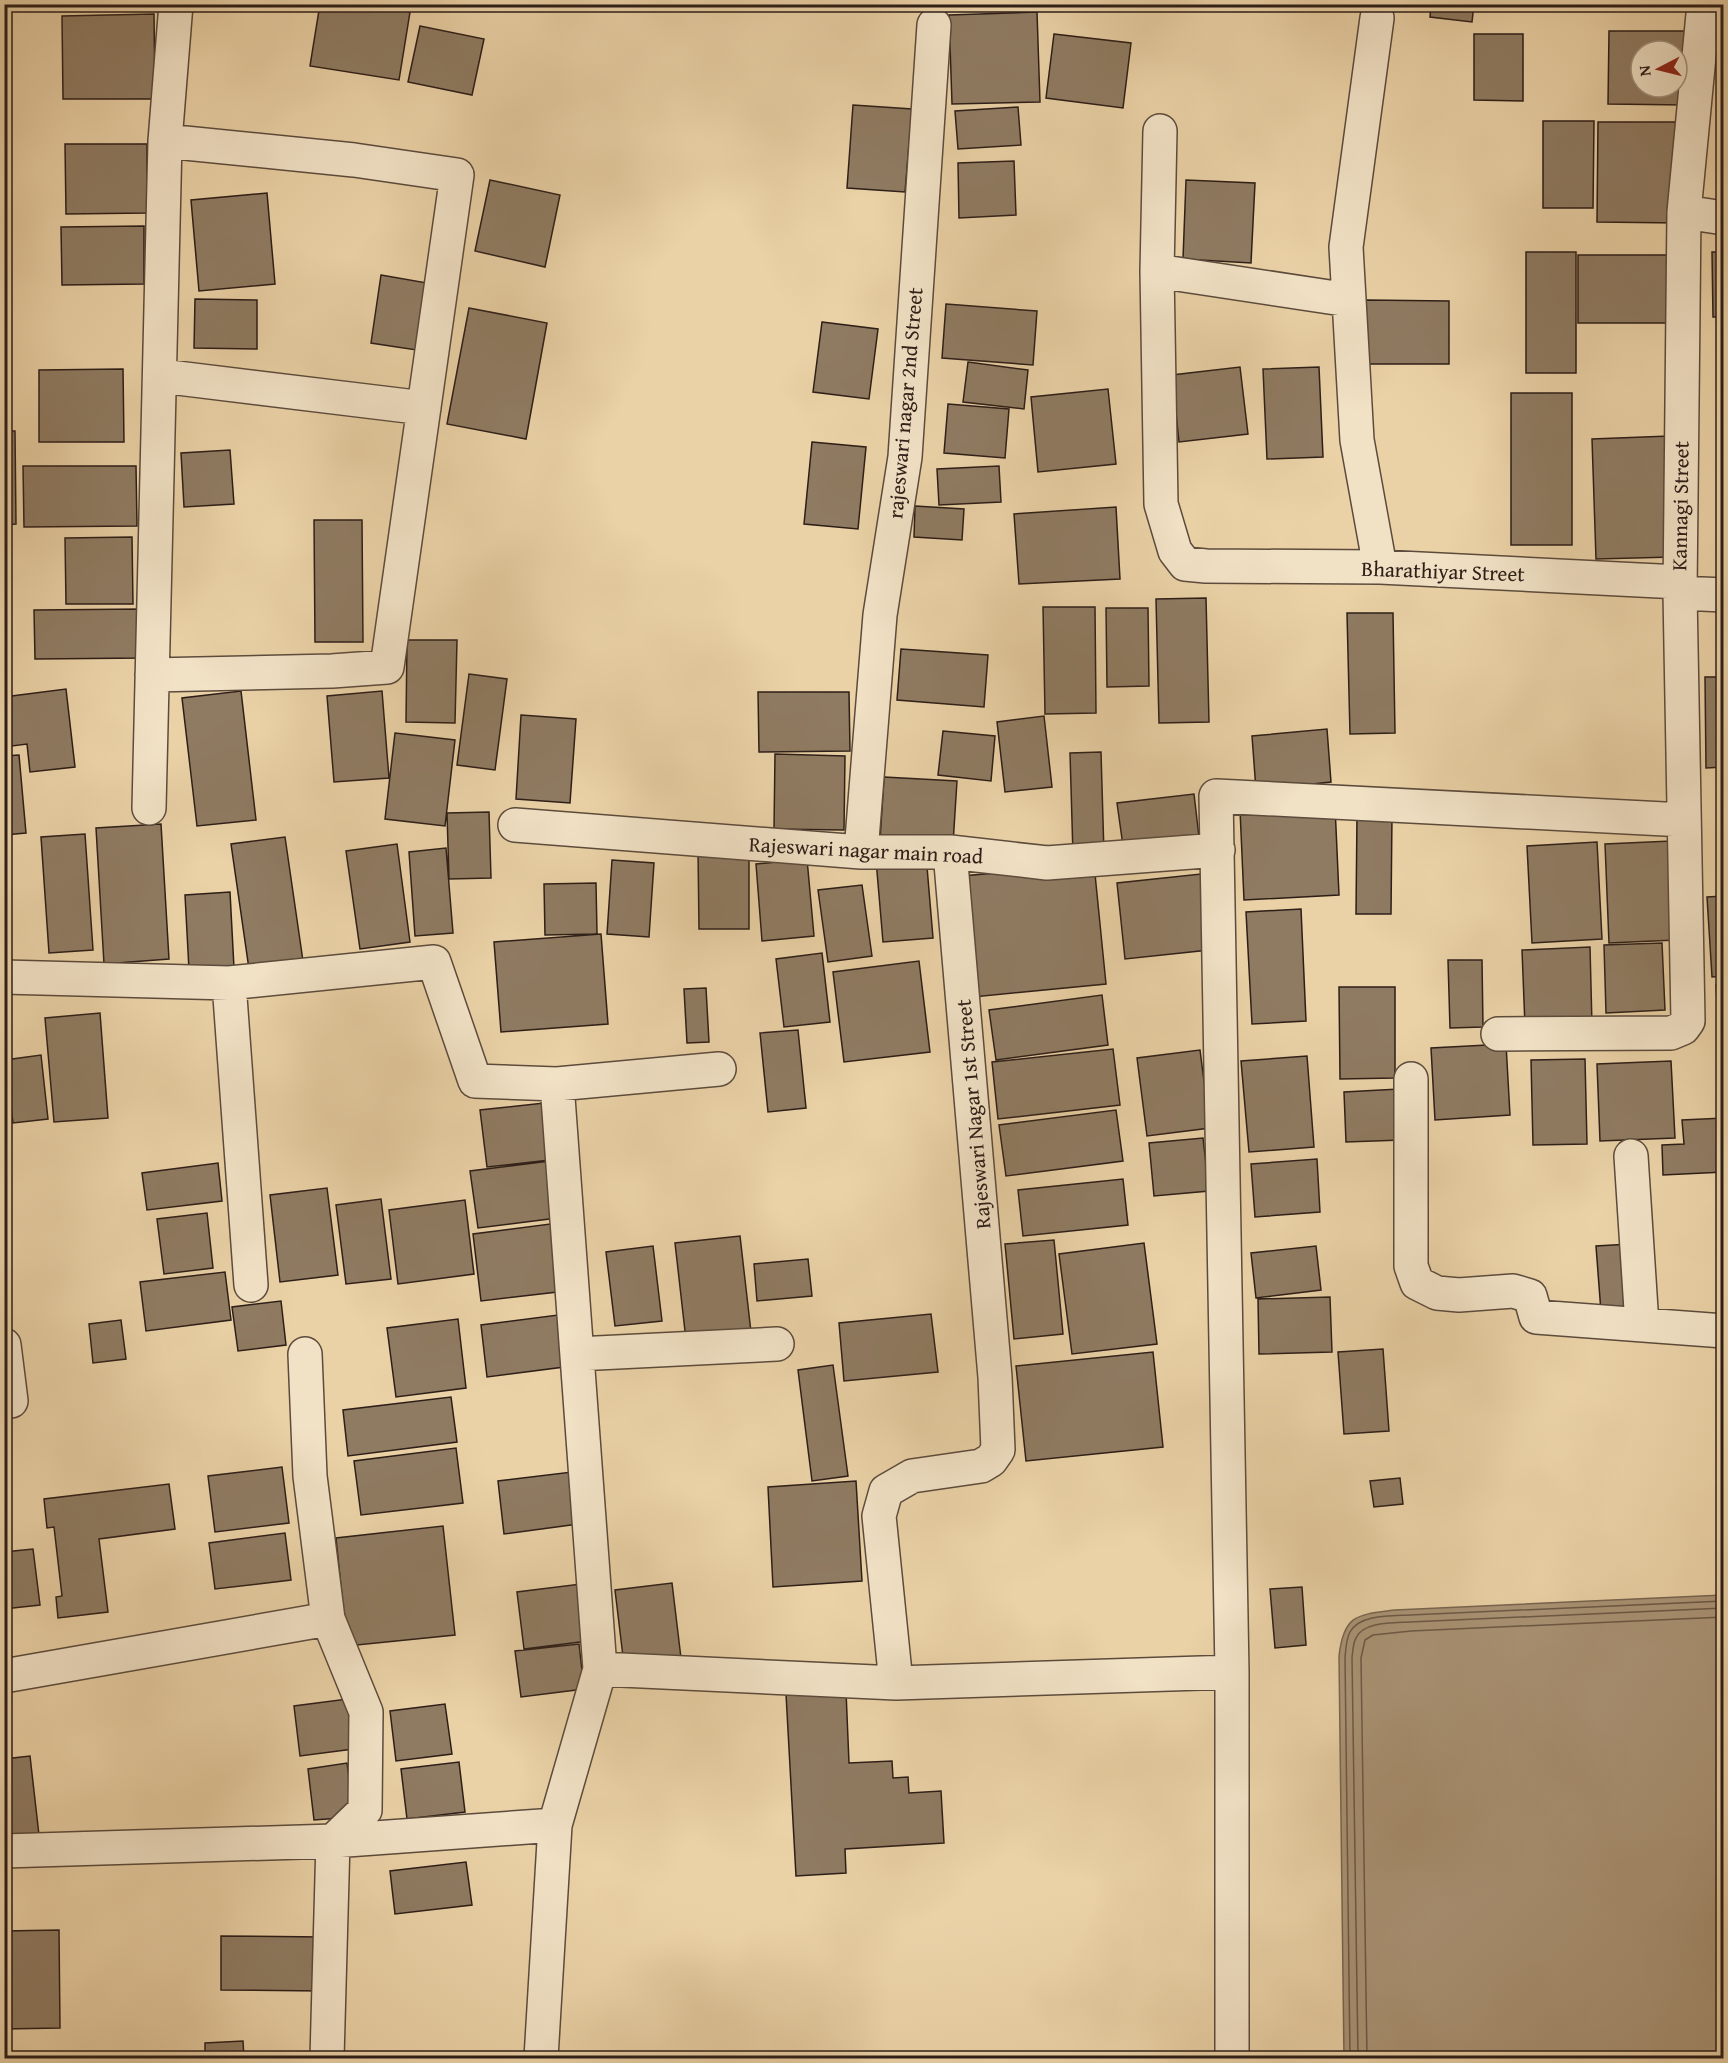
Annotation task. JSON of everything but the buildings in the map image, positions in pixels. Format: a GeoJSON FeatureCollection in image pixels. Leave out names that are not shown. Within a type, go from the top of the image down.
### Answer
{"type":"FeatureCollection","features":[{"type":"Feature","properties":{"kind":"street"},"geometry":{"type":"LineString","coordinates":[[149,808],[165,141],[176,4]]}},
{"type":"Feature","properties":{"kind":"street","name":"Kannagi Street"},"geometry":{"type":"LineString","coordinates":[[1498,1034],[1671,1033],[1683,1028],[1688,1021],[1680,587],[1684,212],[1704,4]]}},
{"type":"Feature","properties":{"kind":"street"},"geometry":{"type":"LineString","coordinates":[[1377,18],[1346,247],[1357,440],[1380,567]]}},
{"type":"Feature","properties":{"kind":"street","name":"rajeswari nagar 2nd Street"},"geometry":{"type":"LineString","coordinates":[[861,852],[880,615],[905,457],[934,25]]}},
{"type":"Feature","properties":{"kind":"street","name":"Bharathiyar Street"},"geometry":{"type":"LineString","coordinates":[[1160,131],[1157,271],[1161,504],[1175,551],[1185,564],[1380,567],[1680,587],[1724,595]]}},
{"type":"Feature","properties":{"kind":"street"},"geometry":{"type":"LineString","coordinates":[[152,675],[332,671],[387,667],[457,175],[354,160],[165,141]]}},
{"type":"Feature","properties":{"kind":"street"},"geometry":{"type":"LineString","coordinates":[[1684,212],[1724,218]]}},
{"type":"Feature","properties":{"kind":"street"},"geometry":{"type":"LineString","coordinates":[[1157,271],[1349,300]]}},
{"type":"Feature","properties":{"kind":"street"},"geometry":{"type":"LineString","coordinates":[[161,376],[424,408]]}},
{"type":"Feature","properties":{"kind":"street"},"geometry":{"type":"LineString","coordinates":[[1232,2058],[1232,1672],[1216,796],[1684,820]]}},
{"type":"Feature","properties":{"kind":"street","name":"Rajeswari nagar main road"},"geometry":{"type":"LineString","coordinates":[[515,825],[861,852],[950,852],[1047,862],[1218,850]]}},
{"type":"Feature","properties":{"kind":"street","name":"Rajeswari Nagar 1st Street"},"geometry":{"type":"LineString","coordinates":[[896,1683],[879,1516],[886,1491],[912,1476],[981,1466],[991,1461],[998,1450],[995,1377],[950,852]]}},
{"type":"Feature","properties":{"kind":"street"},"geometry":{"type":"LineString","coordinates":[[4,977],[229,983],[434,962],[475,1081],[557,1084],[719,1069]]}},
{"type":"Feature","properties":{"kind":"street"},"geometry":{"type":"LineString","coordinates":[[229,983],[251,1285]]}},
{"type":"Feature","properties":{"kind":"street"},"geometry":{"type":"LineString","coordinates":[[1411,1079],[1410,1266],[1417,1283],[1437,1293],[1513,1291],[1530,1296],[1536,1317],[1724,1331]]}},
{"type":"Feature","properties":{"kind":"street"},"geometry":{"type":"LineString","coordinates":[[542,2058],[555,1825],[600,1669],[557,1084]]}},
{"type":"Feature","properties":{"kind":"street"},"geometry":{"type":"LineString","coordinates":[[1631,1156],[1642,1325]]}},
{"type":"Feature","properties":{"kind":"street"},"geometry":{"type":"LineString","coordinates":[[577,1354],[777,1344]]}},
{"type":"Feature","properties":{"kind":"street"},"geometry":{"type":"LineString","coordinates":[[4,1345],[10,1401]]}},
{"type":"Feature","properties":{"kind":"street"},"geometry":{"type":"LineString","coordinates":[[305,1354],[310,1476],[328,1619],[366,1712],[365,1810],[333,1841],[327,2058]]}},
{"type":"Feature","properties":{"kind":"street"},"geometry":{"type":"LineString","coordinates":[[4,1676],[328,1619]]}},
{"type":"Feature","properties":{"kind":"street"},"geometry":{"type":"LineString","coordinates":[[600,1669],[896,1683],[1232,1672]]}},
{"type":"Feature","properties":{"kind":"street"},"geometry":{"type":"LineString","coordinates":[[4,1851],[333,1841],[555,1825]]}},
{"type":"Feature","properties":{"kind":"water"},"geometry":{"type":"Polygon","coordinates":[[[1723,1595],[1723,2058],[1344,2058],[1339,1656],[1341,1642],[1349,1624],[1371,1613],[1395,1610],[1723,1595]]]}}]}
